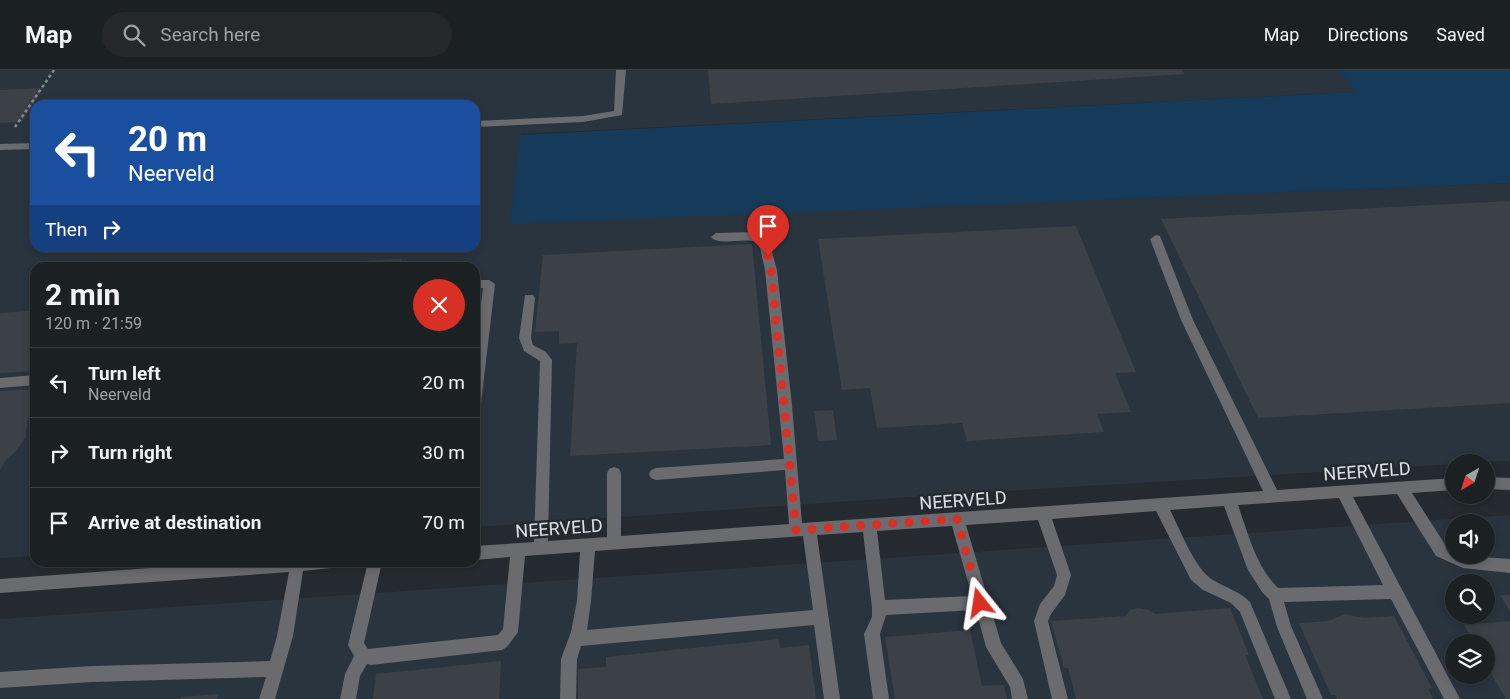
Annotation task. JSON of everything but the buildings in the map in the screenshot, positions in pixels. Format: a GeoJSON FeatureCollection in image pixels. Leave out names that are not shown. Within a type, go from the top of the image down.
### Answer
{"type":"FeatureCollection","features":[{"type":"Feature","properties":{"kind":"street"},"geometry":{"type":"LineString","coordinates":[[480,124],[583,119],[619,113],[621,70]]}},
{"type":"Feature","properties":{"kind":"street"},"geometry":{"type":"LineString","coordinates":[[1,147],[30,146]]}},
{"type":"Feature","properties":{"kind":"street"},"geometry":{"type":"LineString","coordinates":[[716,237],[755,236],[764,241],[771,270],[791,464],[820,617],[832,699]]}},
{"type":"Feature","properties":{"kind":"street"},"geometry":{"type":"LineString","coordinates":[[1156,239],[1187,320],[1273,496]]}},
{"type":"Feature","properties":{"kind":"street"},"geometry":{"type":"LineString","coordinates":[[480,284],[489,284],[480,361]]}},
{"type":"Feature","properties":{"kind":"street"},"geometry":{"type":"LineString","coordinates":[[529,298],[525,338],[528,348],[542,355],[546,360],[541,548]]}},
{"type":"Feature","properties":{"kind":"street"},"geometry":{"type":"LineString","coordinates":[[0,383],[30,380]]}},
{"type":"Feature","properties":{"kind":"street"},"geometry":{"type":"LineString","coordinates":[[656,474],[791,464]]}},
{"type":"Feature","properties":{"kind":"street"},"geometry":{"type":"LineString","coordinates":[[614,474],[614,543]]}},
{"type":"Feature","properties":{"kind":"street"},"geometry":{"type":"LineString","coordinates":[[1495,483],[1510,484]]}},
{"type":"Feature","properties":{"kind":"street","name":"NEERVELD"},"geometry":{"type":"LineString","coordinates":[[480,553],[1445,485]]}},
{"type":"Feature","properties":{"kind":"street"},"geometry":{"type":"LineString","coordinates":[[1401,488],[1441,552],[1463,561],[1510,566]]}},
{"type":"Feature","properties":{"kind":"street"},"geometry":{"type":"LineString","coordinates":[[1343,492],[1372,553],[1452,699]]}},
{"type":"Feature","properties":{"kind":"street"},"geometry":{"type":"LineString","coordinates":[[1229,500],[1258,576],[1268,590],[1276,595],[1395,592]]}},
{"type":"Feature","properties":{"kind":"street"},"geometry":{"type":"LineString","coordinates":[[1160,504],[1196,575],[1208,585],[1236,598],[1245,607],[1282,699]]}},
{"type":"Feature","properties":{"kind":"street"},"geometry":{"type":"LineString","coordinates":[[1043,513],[1064,575],[1059,595],[1042,614],[1041,621],[1060,699]]}},
{"type":"Feature","properties":{"kind":"street"},"geometry":{"type":"LineString","coordinates":[[957,519],[994,647],[1013,678],[1020,699]]}},
{"type":"Feature","properties":{"kind":"street"},"geometry":{"type":"LineString","coordinates":[[869,525],[879,608],[872,634],[881,699]]}},
{"type":"Feature","properties":{"kind":"street"},"geometry":{"type":"LineString","coordinates":[[568,699],[569,659],[576,639],[584,601],[588,545]]}},
{"type":"Feature","properties":{"kind":"street"},"geometry":{"type":"LineString","coordinates":[[374,567],[356,645],[363,655],[371,657],[502,642],[510,632],[518,550]]}},
{"type":"Feature","properties":{"kind":"street"},"geometry":{"type":"LineString","coordinates":[[0,586],[269,567]]}},
{"type":"Feature","properties":{"kind":"street"},"geometry":{"type":"LineString","coordinates":[[267,699],[285,636],[297,567]]}},
{"type":"Feature","properties":{"kind":"street"},"geometry":{"type":"LineString","coordinates":[[1276,595],[1284,627],[1315,699]]}},
{"type":"Feature","properties":{"kind":"street"},"geometry":{"type":"LineString","coordinates":[[879,608],[980,603]]}},
{"type":"Feature","properties":{"kind":"street"},"geometry":{"type":"LineString","coordinates":[[576,639],[820,617]]}},
{"type":"Feature","properties":{"kind":"street"},"geometry":{"type":"LineString","coordinates":[[348,699],[353,674],[363,655]]}},
{"type":"Feature","properties":{"kind":"street"},"geometry":{"type":"LineString","coordinates":[[0,680],[92,674],[276,669]]}},
{"type":"Feature","properties":{"kind":"path"},"geometry":{"type":"LineString","coordinates":[[33,100],[54,70]]}},
{"type":"Feature","properties":{"kind":"path"},"geometry":{"type":"LineString","coordinates":[[1,147],[30,105]]}},
{"type":"Feature","properties":{"kind":"shaded area"},"geometry":{"type":"Polygon","coordinates":[[[0,70],[1339,70],[1357,92],[521,134],[510,223],[1510,183],[1510,461],[1495,461],[1495,454],[1445,454],[1445,465],[939,495],[480,527],[480,262],[30,262],[30,556],[0,558],[0,70]]]}},
{"type":"Feature","properties":{"kind":"shaded area"},"geometry":{"type":"Polygon","coordinates":[[[1339,70],[1510,70],[1510,183],[510,224],[520,135],[1356,92],[1339,70]]]}},
{"type":"Feature","properties":{"kind":"shaded area"},"geometry":{"type":"Polygon","coordinates":[[[1510,515],[1510,699],[0,699],[0,619],[1445,519],[1445,564],[1495,564],[1495,516],[1510,515]]]}},
{"type":"Feature","properties":{"kind":"route"},"geometry":{"type":"LineString","coordinates":[[768,256],[784,386],[796,530],[957,519],[980,603]]}}]}
